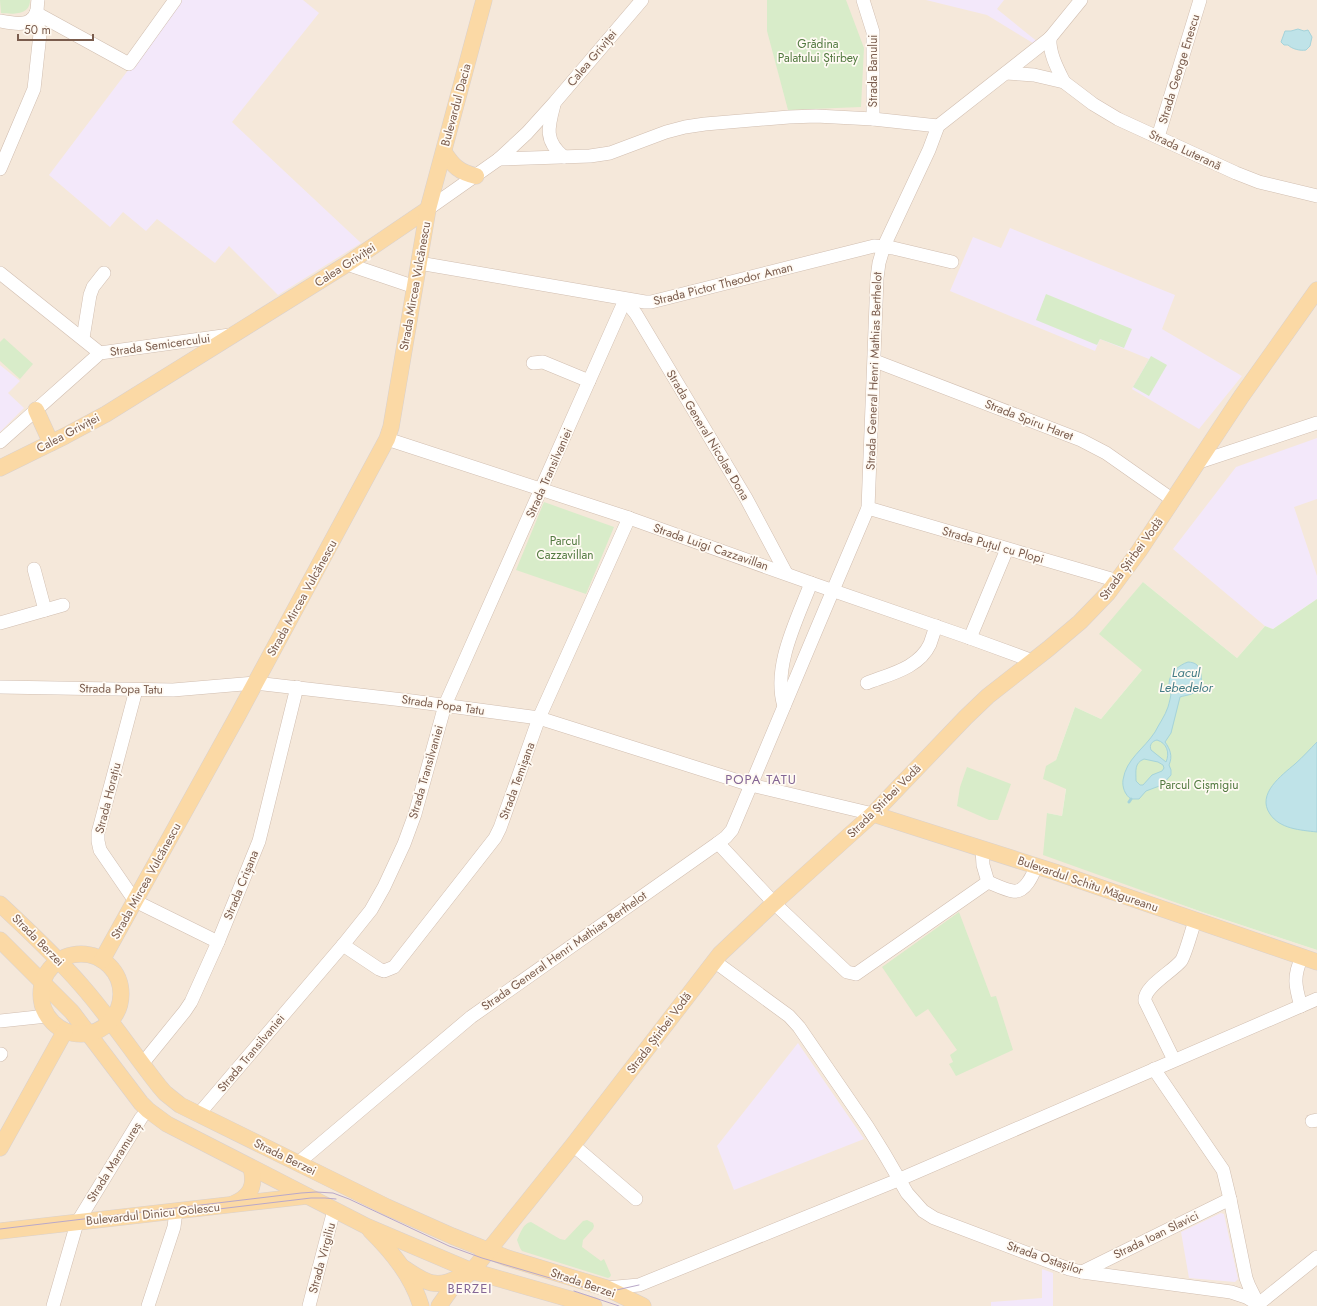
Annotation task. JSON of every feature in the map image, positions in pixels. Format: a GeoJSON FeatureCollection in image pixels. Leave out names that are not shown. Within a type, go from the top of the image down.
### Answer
{"type":"FeatureCollection","features":[{"type":"Feature","properties":{"kind":"main road","name":"Bulevardul Dacia"},"geometry":{"type":"LineString","coordinates":[[428,209],[484,0]]}},
{"type":"Feature","properties":{"kind":"main road"},"geometry":{"type":"LineString","coordinates":[[444,152],[456,168],[465,174],[476,176]]}},
{"type":"Feature","properties":{"kind":"main road","name":"Strada Mircea Vulcănescu"},"geometry":{"type":"LineString","coordinates":[[102,960],[255,683],[387,439],[391,427],[428,209]]}},
{"type":"Feature","properties":{"kind":"main road","name":"Calea Griviței"},"geometry":{"type":"LineString","coordinates":[[0,468],[106,414],[346,264],[428,209]]}},
{"type":"Feature","properties":{"kind":"main road","name":"Strada Știrbei Vodă"},"geometry":{"type":"LineString","coordinates":[[439,1306],[451,1290],[472,1271],[573,1145],[714,961],[774,903],[873,814],[988,696],[1080,622],[1118,581],[1273,351],[1317,290]]}},
{"type":"Feature","properties":{"kind":"main road"},"geometry":{"type":"LineString","coordinates":[[36,410],[51,443]]}},
{"type":"Feature","properties":{"kind":"main road","name":"Bulevardul Schitu Măgureanu"},"geometry":{"type":"LineString","coordinates":[[873,814],[1036,866],[1317,962]]}},
{"type":"Feature","properties":{"kind":"main road","name":"Strada Berzei"},"geometry":{"type":"LineString","coordinates":[[0,904],[82,985],[165,1093],[180,1105],[387,1207],[452,1236],[507,1258],[606,1288],[633,1304]]}},
{"type":"Feature","properties":{"kind":"main road","name":"Strada Berzei"},"geometry":{"type":"LineString","coordinates":[[0,940],[65,1004],[89,1033],[135,1095],[148,1110],[167,1124],[366,1226],[472,1271],[594,1306]]}},
{"type":"Feature","properties":{"kind":"main road"},"geometry":{"type":"LineString","coordinates":[[78,954],[91,955],[102,960],[111,967],[117,977],[121,989],[120,1001],[116,1012],[110,1021],[100,1029],[89,1033],[77,1034],[66,1031],[55,1025],[47,1016],[41,1000],[43,982],[48,970],[58,960],[66,956],[78,954]]}},
{"type":"Feature","properties":{"kind":"main road"},"geometry":{"type":"LineString","coordinates":[[0,1148],[66,1031]]}},
{"type":"Feature","properties":{"kind":"main road"},"geometry":{"type":"LineString","coordinates":[[232,1205],[241,1201],[249,1192],[253,1184],[251,1168]]}},
{"type":"Feature","properties":{"kind":"main road","name":"Bulevardul Dinicu Golescu"},"geometry":{"type":"LineString","coordinates":[[2,1230],[77,1223],[307,1196]]}},
{"type":"Feature","properties":{"kind":"main road"},"geometry":{"type":"LineString","coordinates":[[366,1226],[403,1267],[415,1289],[421,1306]]}},
{"type":"Feature","properties":{"kind":"main road"},"geometry":{"type":"LineString","coordinates":[[403,1267],[427,1282],[440,1284],[450,1282],[472,1271]]}},
{"type":"Feature","properties":{"kind":"street"},"geometry":{"type":"LineString","coordinates":[[35,11],[129,64],[175,0]]}},
{"type":"Feature","properties":{"kind":"street","name":"Calea Griviței"},"geometry":{"type":"LineString","coordinates":[[428,209],[499,159],[527,133],[642,0]]}},
{"type":"Feature","properties":{"kind":"street","name":"Strada Banului"},"geometry":{"type":"LineString","coordinates":[[863,0],[873,32],[873,119]]}},
{"type":"Feature","properties":{"kind":"street"},"geometry":{"type":"LineString","coordinates":[[499,159],[590,156],[610,153],[666,132],[685,127],[790,117],[816,116],[873,119],[938,126],[1050,38],[1081,0]]}},
{"type":"Feature","properties":{"kind":"street","name":"Strada George Enescu"},"geometry":{"type":"LineString","coordinates":[[1158,137],[1200,0]]}},
{"type":"Feature","properties":{"kind":"street"},"geometry":{"type":"LineString","coordinates":[[0,21],[21,23],[35,11]]}},
{"type":"Feature","properties":{"kind":"street"},"geometry":{"type":"LineString","coordinates":[[0,168],[34,89],[40,34],[35,11]]}},
{"type":"Feature","properties":{"kind":"street","name":"Strada Luterană"},"geometry":{"type":"LineString","coordinates":[[1050,38],[1051,53],[1064,82]]}},
{"type":"Feature","properties":{"kind":"street","name":"Strada Luterană"},"geometry":{"type":"LineString","coordinates":[[1006,72],[1034,75],[1064,82],[1108,114],[1247,178],[1317,196]]}},
{"type":"Feature","properties":{"kind":"street"},"geometry":{"type":"LineString","coordinates":[[555,102],[549,126],[551,143],[564,157]]}},
{"type":"Feature","properties":{"kind":"street","name":"Strada General Henri Mathias Berthelot"},"geometry":{"type":"LineString","coordinates":[[298,1163],[471,1017],[726,837],[732,830],[832,590],[868,508],[875,361],[877,278],[879,263],[884,246],[929,150],[938,126]]}},
{"type":"Feature","properties":{"kind":"street","name":"Strada Pictor Theodor Aman"},"geometry":{"type":"LineString","coordinates":[[419,263],[625,300],[651,302],[871,246],[884,246],[952,262]]}},
{"type":"Feature","properties":{"kind":"street"},"geometry":{"type":"LineString","coordinates":[[346,264],[414,287]]}},
{"type":"Feature","properties":{"kind":"street"},"geometry":{"type":"LineString","coordinates":[[0,273],[100,353]]}},
{"type":"Feature","properties":{"kind":"street"},"geometry":{"type":"LineString","coordinates":[[83,338],[90,295],[93,288],[104,273]]}},
{"type":"Feature","properties":{"kind":"street","name":"Strada Transilvaniei"},"geometry":{"type":"LineString","coordinates":[[198,1115],[343,945],[370,910],[384,887],[404,844],[415,814],[445,705],[625,300]]}},
{"type":"Feature","properties":{"kind":"street","name":"Strada General Nicolae Dona"},"geometry":{"type":"LineString","coordinates":[[625,300],[636,314],[746,498],[786,574]]}},
{"type":"Feature","properties":{"kind":"street","name":"Strada Semicercului"},"geometry":{"type":"LineString","coordinates":[[0,442],[100,353],[234,335]]}},
{"type":"Feature","properties":{"kind":"street","name":"Strada Spiru Haret"},"geometry":{"type":"LineString","coordinates":[[875,361],[1081,440],[1106,453],[1173,500]]}},
{"type":"Feature","properties":{"kind":"street"},"geometry":{"type":"LineString","coordinates":[[533,363],[543,362],[589,382]]}},
{"type":"Feature","properties":{"kind":"street"},"geometry":{"type":"LineString","coordinates":[[1198,462],[1317,423]]}},
{"type":"Feature","properties":{"kind":"street","name":"Strada Luigi Cazzavillan"},"geometry":{"type":"LineString","coordinates":[[387,439],[630,518],[1033,661]]}},
{"type":"Feature","properties":{"kind":"street","name":"Strada Puțul cu Plopi"},"geometry":{"type":"LineString","coordinates":[[868,508],[1118,581]]}},
{"type":"Feature","properties":{"kind":"street","name":"Strada Temișana"},"geometry":{"type":"LineString","coordinates":[[343,945],[379,969],[389,970],[396,964],[495,838],[540,718],[630,518]]}},
{"type":"Feature","properties":{"kind":"street"},"geometry":{"type":"LineString","coordinates":[[970,638],[1007,549]]}},
{"type":"Feature","properties":{"kind":"street"},"geometry":{"type":"LineString","coordinates":[[34,569],[45,610]]}},
{"type":"Feature","properties":{"kind":"street"},"geometry":{"type":"LineString","coordinates":[[784,706],[780,694],[780,672],[785,653],[812,583]]}},
{"type":"Feature","properties":{"kind":"street"},"geometry":{"type":"LineString","coordinates":[[0,623],[63,605]]}},
{"type":"Feature","properties":{"kind":"street"},"geometry":{"type":"LineString","coordinates":[[867,683],[905,668],[916,661],[930,644],[936,626]]}},
{"type":"Feature","properties":{"kind":"street","name":"Strada Popa Tatu"},"geometry":{"type":"LineString","coordinates":[[0,687],[182,690],[255,683],[445,705],[540,718],[751,785],[873,814]]}},
{"type":"Feature","properties":{"kind":"street","name":"Strada Crișana"},"geometry":{"type":"LineString","coordinates":[[142,1064],[191,1002],[218,942],[259,840],[297,687]]}},
{"type":"Feature","properties":{"kind":"street","name":"Strada Horațiu"},"geometry":{"type":"LineString","coordinates":[[136,690],[98,833],[100,850],[135,901],[218,942]]}},
{"type":"Feature","properties":{"kind":"street"},"geometry":{"type":"LineString","coordinates":[[718,842],[774,903],[847,972],[856,974],[988,882]]}},
{"type":"Feature","properties":{"kind":"street"},"geometry":{"type":"LineString","coordinates":[[982,849],[983,865],[988,882]]}},
{"type":"Feature","properties":{"kind":"street"},"geometry":{"type":"LineString","coordinates":[[988,882],[1014,891],[1019,891],[1031,880],[1036,866]]}},
{"type":"Feature","properties":{"kind":"street"},"geometry":{"type":"LineString","coordinates":[[1174,1060],[1144,997],[1148,991],[1182,961],[1195,921]]}},
{"type":"Feature","properties":{"kind":"street"},"geometry":{"type":"LineString","coordinates":[[1301,1006],[1297,993],[1296,974],[1302,956]]}},
{"type":"Feature","properties":{"kind":"street","name":"Strada Ostașilor"},"geometry":{"type":"LineString","coordinates":[[714,961],[784,1012],[799,1027],[867,1126],[898,1180],[915,1203],[923,1211],[934,1218],[1062,1266],[1082,1272],[1231,1292],[1246,1297],[1257,1305]]}},
{"type":"Feature","properties":{"kind":"street"},"geometry":{"type":"LineString","coordinates":[[606,1288],[639,1285],[898,1180],[1317,999]]}},
{"type":"Feature","properties":{"kind":"street"},"geometry":{"type":"LineString","coordinates":[[0,1021],[47,1016]]}},
{"type":"Feature","properties":{"kind":"street"},"geometry":{"type":"LineString","coordinates":[[1154,1069],[1223,1170],[1246,1278],[1257,1305],[1317,1258]]}},
{"type":"Feature","properties":{"kind":"street","name":"Strada Maramureș"},"geometry":{"type":"LineString","coordinates":[[53,1306],[77,1223],[140,1118],[148,1110]]}},
{"type":"Feature","properties":{"kind":"street"},"geometry":{"type":"LineString","coordinates":[[573,1145],[636,1199]]}},
{"type":"Feature","properties":{"kind":"street","name":"Strada Ioan Slavici"},"geometry":{"type":"LineString","coordinates":[[1082,1272],[1230,1199]]}},
{"type":"Feature","properties":{"kind":"street","name":"Strada Virgiliu"},"geometry":{"type":"LineString","coordinates":[[309,1306],[334,1210]]}},
{"type":"Feature","properties":{"kind":"street"},"geometry":{"type":"LineString","coordinates":[[148,1306],[174,1227],[176,1211]]}},
{"type":"Feature","properties":{"kind":"street"},"geometry":{"type":"LineString","coordinates":[[633,1304],[639,1285]]}},
{"type":"Feature","properties":{"kind":"shaded area"},"geometry":{"type":"Polygon","coordinates":[[[0,0],[1317,0],[1317,599],[1265,626],[1237,658],[1143,582],[1142,670],[1101,719],[1075,707],[1056,760],[1046,767],[1066,788],[1062,816],[1047,813],[1060,860],[1202,912],[1317,950],[1317,1306],[0,1306],[0,0]]]}},
{"type":"Feature","properties":{"kind":"shaded area"},"geometry":{"type":"Polygon","coordinates":[[[181,0],[303,0],[319,13],[232,122],[361,243],[278,295],[229,246],[215,263],[157,219],[146,231],[123,212],[110,227],[49,175],[181,0]]]}},
{"type":"Feature","properties":{"kind":"shaded area"},"geometry":{"type":"Polygon","coordinates":[[[926,0],[1004,0],[997,9],[1039,43],[1036,45],[987,15],[926,0]]]}},
{"type":"Feature","properties":{"kind":"shaded area"},"geometry":{"type":"Polygon","coordinates":[[[1010,228],[1175,295],[1162,329],[1242,376],[1199,429],[1132,389],[1149,359],[1100,339],[1095,351],[950,291],[973,237],[1001,248],[1010,228]]]}},
{"type":"Feature","properties":{"kind":"shaded area"},"geometry":{"type":"Polygon","coordinates":[[[0,365],[20,381],[8,393],[24,408],[0,432],[0,365]]]}},
{"type":"Feature","properties":{"kind":"shaded area"},"geometry":{"type":"Polygon","coordinates":[[[1317,438],[1317,499],[1294,507],[1317,576],[1317,599],[1273,629],[1265,626],[1173,549],[1236,467],[1317,438]]]}},
{"type":"Feature","properties":{"kind":"shaded area"},"geometry":{"type":"Polygon","coordinates":[[[798,1043],[864,1139],[734,1190],[717,1146],[798,1043]]]}},
{"type":"Feature","properties":{"kind":"shaded area"},"geometry":{"type":"Polygon","coordinates":[[[1221,1213],[1224,1214],[1238,1279],[1235,1282],[1189,1278],[1181,1232],[1221,1213]]]}},
{"type":"Feature","properties":{"kind":"shaded area"},"geometry":{"type":"Polygon","coordinates":[[[1042,1269],[1053,1273],[1053,1306],[991,1306],[991,1302],[1042,1298],[1042,1269]]]}},
{"type":"Feature","properties":{"kind":"green space"},"geometry":{"type":"Polygon","coordinates":[[[0,0],[30,0],[27,9],[20,13],[10,14],[1,13],[0,0]]]}},
{"type":"Feature","properties":{"kind":"green space","name":"Grădina Palatului Știrbey"},"geometry":{"type":"Polygon","coordinates":[[[767,0],[846,0],[864,48],[861,107],[788,110],[767,31],[767,0]]]}},
{"type":"Feature","properties":{"kind":"green space"},"geometry":{"type":"Polygon","coordinates":[[[1046,294],[1132,329],[1124,348],[1100,339],[1097,345],[1036,320],[1046,294]]]}},
{"type":"Feature","properties":{"kind":"green space"},"geometry":{"type":"Polygon","coordinates":[[[4,338],[33,364],[20,379],[0,361],[0,342],[4,338]]]}},
{"type":"Feature","properties":{"kind":"green space"},"geometry":{"type":"Polygon","coordinates":[[[1151,356],[1167,365],[1149,396],[1133,387],[1151,356]]]}},
{"type":"Feature","properties":{"kind":"green space","name":"Parcul Cazzavillan"},"geometry":{"type":"Polygon","coordinates":[[[544,502],[614,527],[586,594],[516,570],[544,502]]]}},
{"type":"Feature","properties":{"kind":"green space","name":"Parcul Cișmigiu"},"geometry":{"type":"Polygon","coordinates":[[[1143,582],[1237,658],[1265,626],[1273,629],[1317,599],[1317,950],[1202,912],[1043,855],[1047,813],[1062,816],[1066,789],[1043,779],[1046,766],[1056,760],[1075,707],[1101,719],[1142,670],[1099,634],[1143,582]]]}},
{"type":"Feature","properties":{"kind":"green space"},"geometry":{"type":"Polygon","coordinates":[[[967,767],[1011,784],[998,820],[989,820],[957,806],[960,787],[967,767]]]}},
{"type":"Feature","properties":{"kind":"green space"},"geometry":{"type":"Polygon","coordinates":[[[959,912],[991,997],[996,996],[1013,1050],[956,1076],[949,1064],[953,1062],[950,1055],[957,1050],[928,1009],[916,1017],[882,967],[959,912]]]}},
{"type":"Feature","properties":{"kind":"green space"},"geometry":{"type":"Polygon","coordinates":[[[587,1220],[593,1223],[594,1226],[583,1240],[582,1247],[601,1261],[604,1259],[611,1275],[608,1278],[522,1251],[517,1240],[526,1224],[531,1222],[560,1239],[565,1240],[583,1221],[587,1220]]]}},
{"type":"Feature","properties":{"kind":"water"},"geometry":{"type":"Polygon","coordinates":[[[1298,29],[1304,31],[1308,30],[1312,37],[1310,46],[1306,50],[1292,48],[1281,42],[1285,31],[1298,29]]]}},
{"type":"Feature","properties":{"kind":"water","name":"Lacul Lebedelor"},"geometry":{"type":"Polygon","coordinates":[[[1190,662],[1197,665],[1200,671],[1201,681],[1200,687],[1196,692],[1180,697],[1171,733],[1165,742],[1170,753],[1171,759],[1169,765],[1171,775],[1162,785],[1146,791],[1139,799],[1131,799],[1127,795],[1124,788],[1123,780],[1125,773],[1132,760],[1151,738],[1164,717],[1171,696],[1169,680],[1175,670],[1185,663],[1190,662]],[[1157,740],[1151,744],[1151,750],[1166,762],[1168,755],[1167,749],[1163,743],[1157,740]],[[1144,759],[1137,765],[1136,768],[1136,781],[1140,785],[1143,785],[1152,775],[1162,771],[1164,768],[1163,765],[1158,762],[1144,759]]]}},
{"type":"Feature","properties":{"kind":"water"},"geometry":{"type":"Polygon","coordinates":[[[1317,742],[1317,832],[1291,828],[1279,823],[1270,814],[1266,799],[1268,792],[1278,779],[1317,742]]]}},
{"type":"Feature","properties":{"kind":"tram line"},"geometry":{"type":"LineString","coordinates":[[0,1229],[301,1193],[333,1193],[449,1246],[482,1258],[591,1289],[612,1291],[639,1285]]}},
{"type":"Feature","properties":{"kind":"tram line"},"geometry":{"type":"LineString","coordinates":[[185,1213],[311,1198],[336,1199]]}},
{"type":"Feature","properties":{"kind":"tram line"},"geometry":{"type":"LineString","coordinates":[[574,1291],[619,1306]]}},
{"type":"Feature","properties":{"kind":"district","name":"POPA TATU"},"geometry":{"type":"Point","coordinates":[761,779]}},
{"type":"Feature","properties":{"kind":"district","name":"BERZEI"},"geometry":{"type":"Point","coordinates":[470,1288]}}]}
